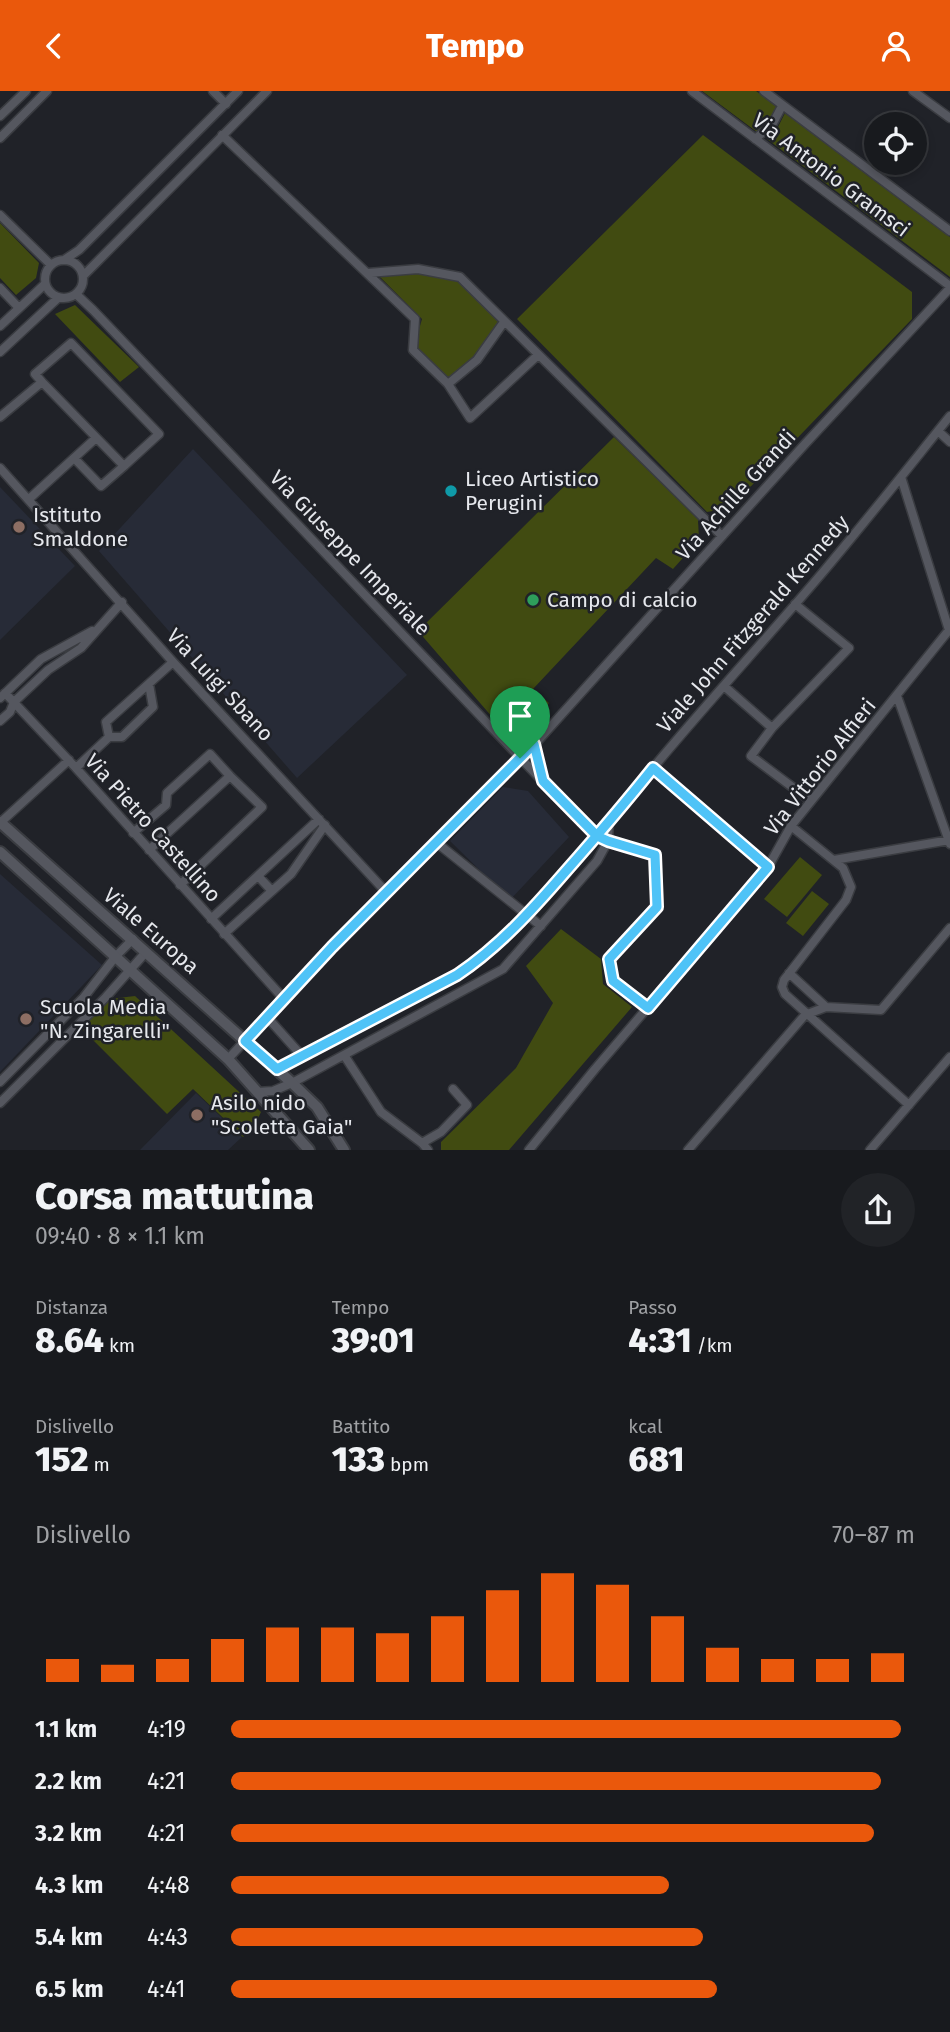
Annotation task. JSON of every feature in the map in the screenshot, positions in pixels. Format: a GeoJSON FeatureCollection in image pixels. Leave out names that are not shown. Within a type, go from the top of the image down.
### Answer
{"type":"FeatureCollection","features":[{"type":"Feature","properties":{"kind":"street"},"geometry":{"type":"LineString","coordinates":[[0,116],[26,91]]}},
{"type":"Feature","properties":{"kind":"street"},"geometry":{"type":"LineString","coordinates":[[0,138],[47,91]]}},
{"type":"Feature","properties":{"kind":"street"},"geometry":{"type":"LineString","coordinates":[[213,91],[226,104]]}},
{"type":"Feature","properties":{"kind":"street"},"geometry":{"type":"LineString","coordinates":[[238,91],[79,250],[51,265],[45,284],[52,295],[64,299],[76,295],[81,288],[83,276],[267,91]]}},
{"type":"Feature","properties":{"kind":"street","name":"Via Antonio Gramsci"},"geometry":{"type":"LineString","coordinates":[[764,91],[950,231]]}},
{"type":"Feature","properties":{"kind":"street"},"geometry":{"type":"LineString","coordinates":[[913,91],[950,118]]}},
{"type":"Feature","properties":{"kind":"street","name":"Via Antonio Gramsci"},"geometry":{"type":"LineString","coordinates":[[694,92],[950,287]]}},
{"type":"Feature","properties":{"kind":"street"},"geometry":{"type":"LineString","coordinates":[[755,139],[772,125],[782,106]]}},
{"type":"Feature","properties":{"kind":"street"},"geometry":{"type":"LineString","coordinates":[[222,135],[415,319],[413,350],[448,384],[470,418],[538,355]]}},
{"type":"Feature","properties":{"kind":"street"},"geometry":{"type":"LineString","coordinates":[[0,215],[51,265]]}},
{"type":"Feature","properties":{"kind":"street"},"geometry":{"type":"LineString","coordinates":[[64,260],[77,265],[83,276]]}},
{"type":"Feature","properties":{"kind":"street"},"geometry":{"type":"LineString","coordinates":[[368,273],[418,269],[460,277],[722,536]]}},
{"type":"Feature","properties":{"kind":"street"},"geometry":{"type":"LineString","coordinates":[[0,326],[45,284]]}},
{"type":"Feature","properties":{"kind":"street","name":"Via Achille Grandi"},"geometry":{"type":"LineString","coordinates":[[228,1059],[534,744],[950,287]]}},
{"type":"Feature","properties":{"kind":"street"},"geometry":{"type":"LineString","coordinates":[[0,288],[19,308]]}},
{"type":"Feature","properties":{"kind":"street","name":"Via Giuseppe Imperiale"},"geometry":{"type":"LineString","coordinates":[[76,295],[121,338],[597,836]]}},
{"type":"Feature","properties":{"kind":"street"},"geometry":{"type":"LineString","coordinates":[[0,352],[58,297]]}},
{"type":"Feature","properties":{"kind":"street"},"geometry":{"type":"LineString","coordinates":[[448,384],[477,360],[504,322]]}},
{"type":"Feature","properties":{"kind":"street"},"geometry":{"type":"LineString","coordinates":[[74,458],[101,486],[124,466],[159,434],[72,343],[35,374],[124,466]]}},
{"type":"Feature","properties":{"kind":"street"},"geometry":{"type":"LineString","coordinates":[[0,417],[42,382]]}},
{"type":"Feature","properties":{"kind":"street","name":"Viale John Fitzgerald Kennedy"},"geometry":{"type":"LineString","coordinates":[[277,1069],[457,975],[483,957],[527,916],[795,604],[950,416]]}},
{"type":"Feature","properties":{"kind":"street"},"geometry":{"type":"LineString","coordinates":[[938,431],[950,442]]}},
{"type":"Feature","properties":{"kind":"street"},"geometry":{"type":"LineString","coordinates":[[29,499],[96,438]]}},
{"type":"Feature","properties":{"kind":"street","name":"Via Luigi Sbano"},"geometry":{"type":"LineString","coordinates":[[0,468],[173,662],[387,893]]}},
{"type":"Feature","properties":{"kind":"street","name":"Via Vittorio Alfieri"},"geometry":{"type":"LineString","coordinates":[[529,1150],[768,867],[791,826],[950,629],[901,477]]}},
{"type":"Feature","properties":{"kind":"street"},"geometry":{"type":"LineString","coordinates":[[0,721],[10,712],[13,702],[48,670],[80,648],[122,602]]}},
{"type":"Feature","properties":{"kind":"street"},"geometry":{"type":"LineString","coordinates":[[795,604],[849,648],[772,728],[751,756],[811,801]]}},
{"type":"Feature","properties":{"kind":"street"},"geometry":{"type":"LineString","coordinates":[[2,695],[41,659],[94,630]]}},
{"type":"Feature","properties":{"kind":"street","name":"Via Pietro Castellino"},"geometry":{"type":"LineString","coordinates":[[149,684],[153,707],[122,737],[109,737],[106,722],[173,662]]}},
{"type":"Feature","properties":{"kind":"street"},"geometry":{"type":"LineString","coordinates":[[724,686],[772,728]]}},
{"type":"Feature","properties":{"kind":"street","name":"Via Pietro Castellino"},"geometry":{"type":"LineString","coordinates":[[2,695],[13,702],[69,760],[284,999]]}},
{"type":"Feature","properties":{"kind":"street"},"geometry":{"type":"LineString","coordinates":[[834,860],[949,842],[897,696]]}},
{"type":"Feature","properties":{"kind":"street"},"geometry":{"type":"LineString","coordinates":[[76,768],[109,737]]}},
{"type":"Feature","properties":{"kind":"street"},"geometry":{"type":"LineString","coordinates":[[534,744],[543,781]]}},
{"type":"Feature","properties":{"kind":"street"},"geometry":{"type":"LineString","coordinates":[[133,832],[166,805],[167,793],[210,754],[262,807],[180,885]]}},
{"type":"Feature","properties":{"kind":"street","name":"Via Pietro Castellino"},"geometry":{"type":"LineString","coordinates":[[0,822],[69,760]]}},
{"type":"Feature","properties":{"kind":"street"},"geometry":{"type":"LineString","coordinates":[[653,768],[768,867]]}},
{"type":"Feature","properties":{"kind":"street"},"geometry":{"type":"LineString","coordinates":[[149,850],[230,776]]}},
{"type":"Feature","properties":{"kind":"street"},"geometry":{"type":"LineString","coordinates":[[257,1092],[273,1091],[292,1083],[503,969],[597,861],[608,841],[609,821]]}},
{"type":"Feature","properties":{"kind":"street","name":"Viale Europa"},"geometry":{"type":"LineString","coordinates":[[0,822],[292,1083],[317,1107],[344,1150]]}},
{"type":"Feature","properties":{"kind":"street","name":"Via Pietro Castellino"},"geometry":{"type":"LineString","coordinates":[[211,919],[322,822]]}},
{"type":"Feature","properties":{"kind":"street","name":"Via Pietro Castellino"},"geometry":{"type":"LineString","coordinates":[[225,934],[291,874],[322,822]]}},
{"type":"Feature","properties":{"kind":"street"},"geometry":{"type":"LineString","coordinates":[[791,826],[843,868],[851,887],[849,895],[789,973],[782,987],[785,995],[909,1105]]}},
{"type":"Feature","properties":{"kind":"street"},"geometry":{"type":"LineString","coordinates":[[597,836],[655,855],[657,907],[609,959],[613,981],[648,1008]]}},
{"type":"Feature","properties":{"kind":"street"},"geometry":{"type":"LineString","coordinates":[[437,843],[541,926]]}},
{"type":"Feature","properties":{"kind":"street","name":"Viale Europa"},"geometry":{"type":"LineString","coordinates":[[0,852],[228,1059],[309,1150]]}},
{"type":"Feature","properties":{"kind":"street"},"geometry":{"type":"LineString","coordinates":[[258,876],[272,891]]}},
{"type":"Feature","properties":{"kind":"street"},"geometry":{"type":"LineString","coordinates":[[688,1150],[805,1015],[826,1007],[881,1010],[950,928]]}},
{"type":"Feature","properties":{"kind":"street"},"geometry":{"type":"LineString","coordinates":[[0,1082],[83,997],[133,939]]}},
{"type":"Feature","properties":{"kind":"street"},"geometry":{"type":"LineString","coordinates":[[0,1103],[106,997],[146,952]]}},
{"type":"Feature","properties":{"kind":"street"},"geometry":{"type":"LineString","coordinates":[[789,973],[826,1007]]}},
{"type":"Feature","properties":{"kind":"street"},"geometry":{"type":"LineString","coordinates":[[267,1017],[302,1056]]}},
{"type":"Feature","properties":{"kind":"street"},"geometry":{"type":"LineString","coordinates":[[344,1055],[381,1111],[425,1146],[467,1105],[453,1089]]}},
{"type":"Feature","properties":{"kind":"street"},"geometry":{"type":"LineString","coordinates":[[870,1150],[950,1057]]}},
{"type":"Feature","properties":{"kind":"shaded area"},"geometry":{"type":"Polygon","coordinates":[[[193,449],[407,675],[297,778],[99,551],[193,449]]]}},
{"type":"Feature","properties":{"kind":"shaded area","name":"Istituto Smaldone"},"geometry":{"type":"Polygon","coordinates":[[[0,487],[75,566],[0,640],[0,487]]]}},
{"type":"Feature","properties":{"kind":"shaded area"},"geometry":{"type":"Polygon","coordinates":[[[503,787],[528,791],[569,837],[510,900],[450,841],[503,787]]]}},
{"type":"Feature","properties":{"kind":"shaded area","name":"Scuola Media \"N. Zingarelli\""},"geometry":{"type":"Polygon","coordinates":[[[0,874],[102,965],[0,1072],[0,874]]]}},
{"type":"Feature","properties":{"kind":"shaded area","name":"Asilo nido \"Scoletta Gaia\""},"geometry":{"type":"Polygon","coordinates":[[[196,1093],[242,1137],[228,1150],[140,1150],[196,1093]]]}},
{"type":"Feature","properties":{"kind":"green space"},"geometry":{"type":"Polygon","coordinates":[[[702,91],[756,91],[778,107],[767,124],[757,132],[702,91]]]}},
{"type":"Feature","properties":{"kind":"green space"},"geometry":{"type":"Polygon","coordinates":[[[785,113],[864,175],[950,237],[950,277],[767,139],[778,127],[785,113]]]}},
{"type":"Feature","properties":{"kind":"green space"},"geometry":{"type":"Polygon","coordinates":[[[703,135],[912,292],[912,319],[730,508],[707,512],[517,319],[703,135]]]}},
{"type":"Feature","properties":{"kind":"green space"},"geometry":{"type":"Polygon","coordinates":[[[0,223],[39,263],[36,278],[16,295],[0,278],[0,223]]]}},
{"type":"Feature","properties":{"kind":"green space"},"geometry":{"type":"Polygon","coordinates":[[[418,269],[460,277],[504,322],[477,360],[446,382],[413,350],[422,319],[379,276],[418,269]]]}},
{"type":"Feature","properties":{"kind":"green space"},"geometry":{"type":"Polygon","coordinates":[[[75,305],[139,367],[120,382],[55,314],[75,305]]]}},
{"type":"Feature","properties":{"kind":"green space","name":"Campo di calcio"},"geometry":{"type":"Polygon","coordinates":[[[614,437],[698,519],[699,540],[673,569],[656,558],[533,689],[549,703],[512,740],[418,631],[614,437]]]}},
{"type":"Feature","properties":{"kind":"green space"},"geometry":{"type":"Polygon","coordinates":[[[800,857],[822,875],[787,917],[764,899],[800,857]]]}},
{"type":"Feature","properties":{"kind":"green space"},"geometry":{"type":"Polygon","coordinates":[[[812,891],[829,904],[803,936],[786,923],[812,891]]]}},
{"type":"Feature","properties":{"kind":"green space"},"geometry":{"type":"Polygon","coordinates":[[[561,929],[601,959],[603,984],[632,1007],[509,1150],[441,1150],[441,1142],[516,1068],[553,1003],[526,966],[561,929]]]}},
{"type":"Feature","properties":{"kind":"green space"},"geometry":{"type":"Polygon","coordinates":[[[135,996],[261,1112],[253,1129],[243,1137],[193,1089],[167,1114],[80,1027],[109,999],[135,996]]]}},
{"type":"Feature","properties":{"kind":"place","name":"Liceo Artistico Perugini"},"geometry":{"type":"Point","coordinates":[451,491]}},
{"type":"Feature","properties":{"kind":"place","name":"Istituto Smaldone"},"geometry":{"type":"Point","coordinates":[19,527]}},
{"type":"Feature","properties":{"kind":"place","name":"Campo di calcio"},"geometry":{"type":"Point","coordinates":[533,600]}},
{"type":"Feature","properties":{"kind":"place","name":"Scuola Media \"N. Zingarelli\""},"geometry":{"type":"Point","coordinates":[26,1019]}},
{"type":"Feature","properties":{"kind":"place","name":"Asilo nido \"Scoletta Gaia\""},"geometry":{"type":"Point","coordinates":[197,1115]}},
{"type":"Feature","properties":{"kind":"route"},"geometry":{"type":"LineString","coordinates":[[520,758],[332,947],[245,1041],[277,1069],[457,975],[483,957],[532,911],[597,836],[613,817],[620,810],[653,768],[768,867],[648,1008],[613,981],[609,959],[657,907],[655,855],[597,836],[543,781],[534,744],[520,758]]}}]}
